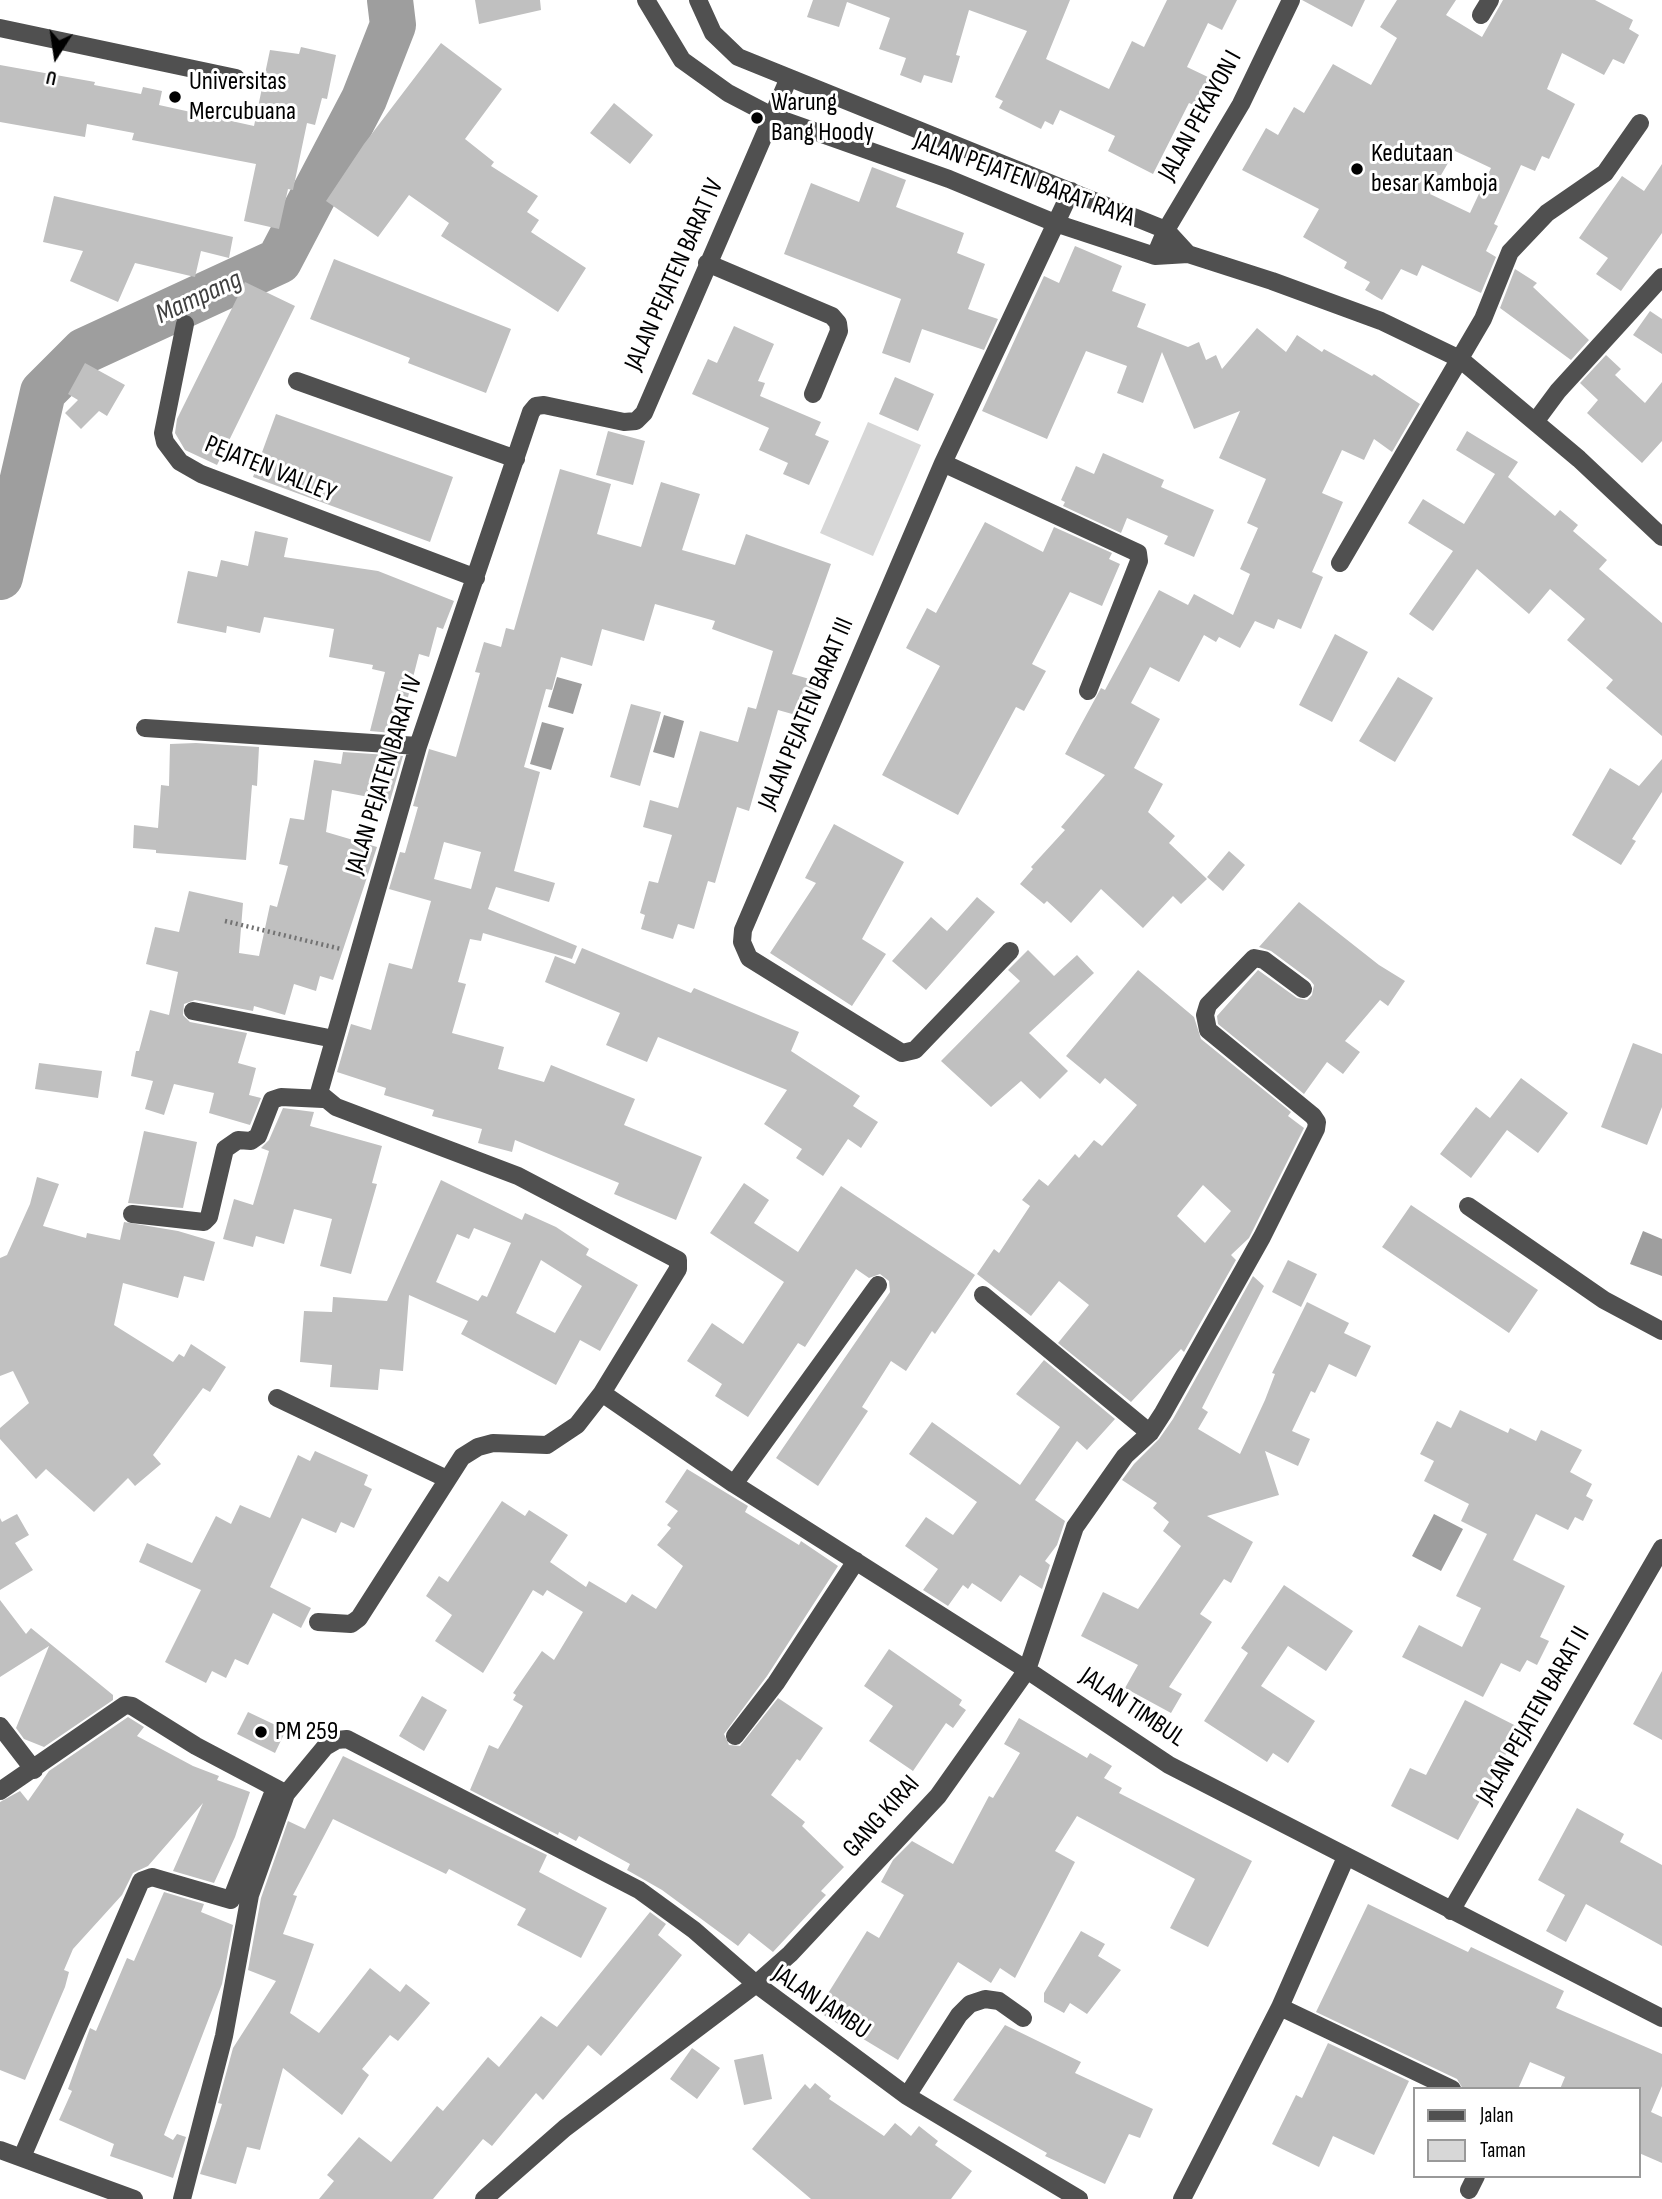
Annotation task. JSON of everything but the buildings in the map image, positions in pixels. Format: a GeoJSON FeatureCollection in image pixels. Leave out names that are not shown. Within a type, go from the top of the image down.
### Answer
{"type":"FeatureCollection","features":[{"type":"Feature","properties":{"kind":"street","name":"JALAN PEJATEN BARAT RAYA"},"geometry":{"type":"LineString","coordinates":[[646,0],[682,60],[728,93],[774,117],[949,179],[1055,223],[1155,256],[1188,254],[1333,302],[1406,332],[1460,359],[1535,422],[1662,537]]}},
{"type":"Feature","properties":{"kind":"street","name":"JALAN PEJATEN BARAT RAYA"},"geometry":{"type":"LineString","coordinates":[[698,0],[713,33],[729,51],[788,80],[1166,230],[1188,254]]}},
{"type":"Feature","properties":{"kind":"street","name":"JALAN PEKAYON I"},"geometry":{"type":"LineString","coordinates":[[1155,256],[1166,230],[1241,104],[1291,0]]}},
{"type":"Feature","properties":{"kind":"street"},"geometry":{"type":"LineString","coordinates":[[0,28],[236,78]]}},
{"type":"Feature","properties":{"kind":"street","name":"JALAN PEJATEN BARAT IV"},"geometry":{"type":"LineString","coordinates":[[323,1099],[320,1088],[418,746],[536,406],[624,422],[636,421],[644,413],[788,80]]}},
{"type":"Feature","properties":{"kind":"street"},"geometry":{"type":"LineString","coordinates":[[1340,564],[1483,318],[1516,244],[1547,213],[1605,173],[1640,123]]}},
{"type":"Feature","properties":{"kind":"street","name":"JALAN PEJATEN BARAT III"},"geometry":{"type":"LineString","coordinates":[[1010,951],[915,1050],[902,1053],[749,958],[742,943],[743,930],[943,463],[1071,191]]}},
{"type":"Feature","properties":{"kind":"street"},"geometry":{"type":"LineString","coordinates":[[707,263],[832,316],[838,323],[838,331],[813,394]]}},
{"type":"Feature","properties":{"kind":"street"},"geometry":{"type":"LineString","coordinates":[[1535,422],[1558,391],[1662,277]]}},
{"type":"Feature","properties":{"kind":"street","name":"PEJATEN VALLEY"},"geometry":{"type":"LineString","coordinates":[[185,324],[163,433],[165,442],[180,462],[201,474],[476,578]]}},
{"type":"Feature","properties":{"kind":"street"},"geometry":{"type":"LineString","coordinates":[[297,381],[516,459]]}},
{"type":"Feature","properties":{"kind":"street"},"geometry":{"type":"LineString","coordinates":[[943,463],[1138,553],[1139,561],[1088,691]]}},
{"type":"Feature","properties":{"kind":"street"},"geometry":{"type":"LineString","coordinates":[[145,728],[418,746]]}},
{"type":"Feature","properties":{"kind":"street","name":"GANG KIRAI"},"geometry":{"type":"LineString","coordinates":[[756,1984],[803,1941],[938,1796],[1027,1670],[1074,1527],[1125,1456],[1150,1433],[1262,1237],[1317,1122],[1208,1030],[1206,1010],[1242,967],[1254,958],[1264,960],[1303,989]]}},
{"type":"Feature","properties":{"kind":"street"},"geometry":{"type":"LineString","coordinates":[[193,1011],[334,1039]]}},
{"type":"Feature","properties":{"kind":"street"},"geometry":{"type":"LineString","coordinates":[[132,1214],[204,1222],[209,1217],[225,1149],[238,1140],[251,1141],[258,1136],[272,1100],[281,1097],[323,1099],[336,1107],[518,1176],[678,1261],[678,1269],[602,1393],[577,1424],[556,1441],[535,1446],[493,1443],[478,1447],[462,1457],[359,1618],[351,1624],[318,1622]]}},
{"type":"Feature","properties":{"kind":"street"},"geometry":{"type":"LineString","coordinates":[[1468,1206],[1604,1300],[1662,1331]]}},
{"type":"Feature","properties":{"kind":"street"},"geometry":{"type":"LineString","coordinates":[[734,1484],[878,1284]]}},
{"type":"Feature","properties":{"kind":"street"},"geometry":{"type":"LineString","coordinates":[[983,1295],[1150,1433]]}},
{"type":"Feature","properties":{"kind":"street","name":"JALAN TIMBUL"},"geometry":{"type":"LineString","coordinates":[[602,1393],[734,1484],[1027,1670],[1169,1765],[1662,2018]]}},
{"type":"Feature","properties":{"kind":"street"},"geometry":{"type":"LineString","coordinates":[[277,1398],[447,1479]]}},
{"type":"Feature","properties":{"kind":"street","name":"JALAN PEJATEN BARAT II"},"geometry":{"type":"LineString","coordinates":[[1451,1911],[1662,1548]]}},
{"type":"Feature","properties":{"kind":"street"},"geometry":{"type":"LineString","coordinates":[[735,1736],[776,1683],[856,1561]]}},
{"type":"Feature","properties":{"kind":"street"},"geometry":{"type":"LineString","coordinates":[[0,1791],[125,1705],[132,1706],[195,1746],[281,1791]]}},
{"type":"Feature","properties":{"kind":"street"},"geometry":{"type":"LineString","coordinates":[[0,1726],[34,1770]]}},
{"type":"Feature","properties":{"kind":"street"},"geometry":{"type":"LineString","coordinates":[[22,2157],[141,1881],[152,1877],[231,1900],[281,1791],[325,1747],[337,1740],[347,1739],[639,1890],[694,1930],[756,1984]]}},
{"type":"Feature","properties":{"kind":"street"},"geometry":{"type":"LineString","coordinates":[[182,2199],[224,2036],[250,1895],[281,1791]]}},
{"type":"Feature","properties":{"kind":"street"},"geometry":{"type":"LineString","coordinates":[[1182,2199],[1280,2007],[1346,1857]]}},
{"type":"Feature","properties":{"kind":"street","name":"JALAN JAMBU"},"geometry":{"type":"LineString","coordinates":[[484,2199],[565,2128],[756,1984],[907,2096],[1079,2199]]}},
{"type":"Feature","properties":{"kind":"street"},"geometry":{"type":"LineString","coordinates":[[907,2096],[959,2015],[970,2004],[985,1999],[999,2001],[1023,2018]]}},
{"type":"Feature","properties":{"kind":"street"},"geometry":{"type":"LineString","coordinates":[[1280,2007],[1448,2087]]}},
{"type":"Feature","properties":{"kind":"street"},"geometry":{"type":"LineString","coordinates":[[0,2150],[134,2199]]}},
{"type":"Feature","properties":{"kind":"path"},"geometry":{"type":"LineString","coordinates":[[225,921],[359,954]]}},
{"type":"Feature","properties":{"kind":"green space"},"geometry":{"type":"Polygon","coordinates":[[[868,422],[921,445],[873,556],[820,533],[868,422]]]}},
{"type":"Feature","properties":{"kind":"shaded area"},"geometry":{"type":"Polygon","coordinates":[[[557,677],[582,684],[573,714],[548,707],[557,677]]]}},
{"type":"Feature","properties":{"kind":"shaded area"},"geometry":{"type":"Polygon","coordinates":[[[664,715],[684,721],[674,758],[653,752],[664,715]]]}},
{"type":"Feature","properties":{"kind":"shaded area"},"geometry":{"type":"Polygon","coordinates":[[[542,722],[564,728],[551,770],[530,764],[542,722]]]}},
{"type":"Feature","properties":{"kind":"shaded area"},"geometry":{"type":"Polygon","coordinates":[[[1643,1231],[1662,1239],[1662,1276],[1630,1264],[1643,1231]]]}},
{"type":"Feature","properties":{"kind":"shaded area"},"geometry":{"type":"Polygon","coordinates":[[[1434,1514],[1463,1529],[1441,1571],[1412,1556],[1434,1514]]]}},
{"type":"Feature","properties":{"kind":"waterway","name":"Mampang"},"geometry":{"type":"LineString","coordinates":[[0,577],[43,392],[84,351],[279,261],[364,99],[393,25],[390,0]]}},
{"type":"Feature","properties":{"kind":"place","name":"Universitas Mercubuana"},"geometry":{"type":"Point","coordinates":[175,97]}},
{"type":"Feature","properties":{"kind":"place","name":"Warung Bang Hoody"},"geometry":{"type":"Point","coordinates":[757,118]}},
{"type":"Feature","properties":{"kind":"place","name":"Kedutaan besar Kamboja"},"geometry":{"type":"Point","coordinates":[1357,169]}},
{"type":"Feature","properties":{"kind":"place","name":"PM 259"},"geometry":{"type":"Point","coordinates":[261,1732]}}]}
